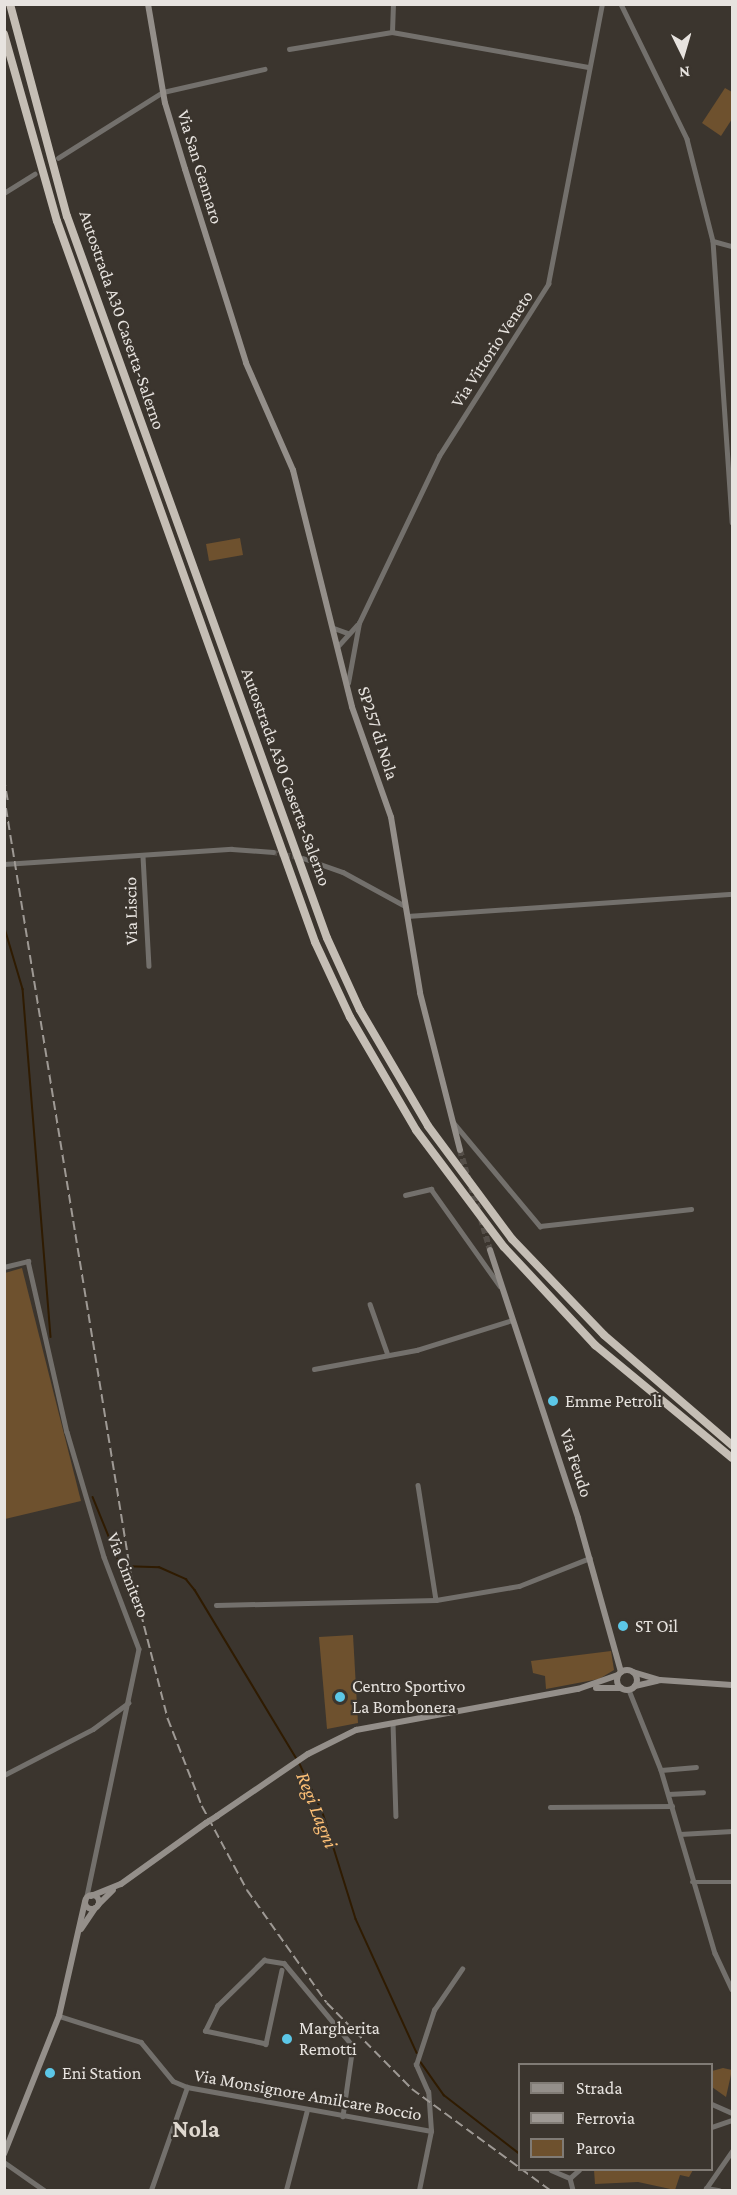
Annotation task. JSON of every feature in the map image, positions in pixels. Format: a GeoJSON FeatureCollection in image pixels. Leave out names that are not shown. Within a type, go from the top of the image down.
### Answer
{"type":"FeatureCollection","features":[{"type":"Feature","properties":{"kind":"highway","name":"Autostrada A30 Caserta-Salerno"},"geometry":{"type":"LineString","coordinates":[[10,4],[67,216],[323,927],[360,1010],[428,1126],[512,1239],[604,1335],[732,1445]]}},
{"type":"Feature","properties":{"kind":"highway","name":"Autostrada A30 Caserta-Salerno"},"geometry":{"type":"LineString","coordinates":[[4,34],[60,232],[315,942],[350,1017],[416,1130],[504,1247],[595,1345],[732,1458]]}},
{"type":"Feature","properties":{"kind":"street","name":"Via San Gennaro"},"geometry":{"type":"LineString","coordinates":[[148,4],[163,92],[237,335]]}},
{"type":"Feature","properties":{"kind":"street"},"geometry":{"type":"LineString","coordinates":[[392,32],[393,4]]}},
{"type":"Feature","properties":{"kind":"street","name":"Via Vittorio Veneto"},"geometry":{"type":"LineString","coordinates":[[347,689],[359,623],[439,456],[549,284],[588,67],[602,4]]}},
{"type":"Feature","properties":{"kind":"street"},"geometry":{"type":"LineString","coordinates":[[621,4],[687,138],[713,241],[713,306],[732,522]]}},
{"type":"Feature","properties":{"kind":"street"},"geometry":{"type":"LineString","coordinates":[[289,49],[392,32],[588,67]]}},
{"type":"Feature","properties":{"kind":"street"},"geometry":{"type":"LineString","coordinates":[[58,158],[163,92],[264,69]]}},
{"type":"Feature","properties":{"kind":"street"},"geometry":{"type":"LineString","coordinates":[[4,193],[35,174]]}},
{"type":"Feature","properties":{"kind":"street"},"geometry":{"type":"LineString","coordinates":[[713,241],[732,246]]}},
{"type":"Feature","properties":{"kind":"street","name":"SP257 di Nola"},"geometry":{"type":"LineString","coordinates":[[237,335],[293,470],[339,645],[347,689],[391,817],[407,916],[451,1120],[460,1150]]}},
{"type":"Feature","properties":{"kind":"street"},"geometry":{"type":"LineString","coordinates":[[339,645],[359,623]]}},
{"type":"Feature","properties":{"kind":"street"},"geometry":{"type":"LineString","coordinates":[[334,628],[351,632]]}},
{"type":"Feature","properties":{"kind":"street"},"geometry":{"type":"LineString","coordinates":[[4,864],[232,849],[273,852]]}},
{"type":"Feature","properties":{"kind":"street","name":"Via Liscio"},"geometry":{"type":"LineString","coordinates":[[143,856],[149,966]]}},
{"type":"Feature","properties":{"kind":"street"},"geometry":{"type":"LineString","coordinates":[[303,858],[343,872],[405,906]]}},
{"type":"Feature","properties":{"kind":"street"},"geometry":{"type":"LineString","coordinates":[[407,916],[732,894]]}},
{"type":"Feature","properties":{"kind":"street"},"geometry":{"type":"LineString","coordinates":[[451,1120],[540,1226],[691,1209]]}},
{"type":"Feature","properties":{"kind":"street"},"geometry":{"type":"LineString","coordinates":[[405,1195],[431,1189],[502,1288]]}},
{"type":"Feature","properties":{"kind":"street","name":"Via Feudo"},"geometry":{"type":"LineString","coordinates":[[490,1250],[625,1672]]}},
{"type":"Feature","properties":{"kind":"street","name":"Via Cimitero"},"geometry":{"type":"LineString","coordinates":[[4,1268],[28,1261],[67,1432],[104,1557],[139,1648],[88,1880],[87,1899]]}},
{"type":"Feature","properties":{"kind":"street"},"geometry":{"type":"LineString","coordinates":[[370,1304],[388,1355]]}},
{"type":"Feature","properties":{"kind":"street"},"geometry":{"type":"LineString","coordinates":[[314,1369],[388,1355],[512,1320]]}},
{"type":"Feature","properties":{"kind":"street"},"geometry":{"type":"LineString","coordinates":[[418,1485],[436,1600]]}},
{"type":"Feature","properties":{"kind":"street"},"geometry":{"type":"LineString","coordinates":[[216,1605],[436,1600],[519,1586],[590,1558]]}},
{"type":"Feature","properties":{"kind":"street"},"geometry":{"type":"LineString","coordinates":[[625,1672],[661,1770],[692,1882],[732,1989]]}},
{"type":"Feature","properties":{"kind":"street"},"geometry":{"type":"LineString","coordinates":[[621,1688],[625,1672]]}},
{"type":"Feature","properties":{"kind":"street"},"geometry":{"type":"LineString","coordinates":[[578,1689],[625,1672],[660,1680],[732,1685]]}},
{"type":"Feature","properties":{"kind":"street"},"geometry":{"type":"LineString","coordinates":[[78,1938],[96,1906],[121,1884],[308,1754],[356,1730],[578,1689],[632,1688],[660,1680]]}},
{"type":"Feature","properties":{"kind":"street"},"geometry":{"type":"LineString","coordinates":[[4,1775],[93,1729],[128,1703]]}},
{"type":"Feature","properties":{"kind":"street"},"geometry":{"type":"LineString","coordinates":[[393,1723],[396,1816]]}},
{"type":"Feature","properties":{"kind":"street"},"geometry":{"type":"LineString","coordinates":[[661,1770],[696,1767]]}},
{"type":"Feature","properties":{"kind":"street"},"geometry":{"type":"LineString","coordinates":[[668,1794],[703,1792]]}},
{"type":"Feature","properties":{"kind":"street"},"geometry":{"type":"LineString","coordinates":[[550,1807],[672,1806]]}},
{"type":"Feature","properties":{"kind":"street"},"geometry":{"type":"LineString","coordinates":[[680,1834],[732,1831]]}},
{"type":"Feature","properties":{"kind":"street"},"geometry":{"type":"LineString","coordinates":[[88,1880],[92,1890],[102,1893]]}},
{"type":"Feature","properties":{"kind":"street"},"geometry":{"type":"LineString","coordinates":[[692,1882],[732,1882]]}},
{"type":"Feature","properties":{"kind":"street"},"geometry":{"type":"LineString","coordinates":[[87,1899],[121,1884]]}},
{"type":"Feature","properties":{"kind":"street"},"geometry":{"type":"LineString","coordinates":[[87,1899],[96,1906]]}},
{"type":"Feature","properties":{"kind":"street"},"geometry":{"type":"LineString","coordinates":[[87,1899],[96,1906]]}},
{"type":"Feature","properties":{"kind":"street"},"geometry":{"type":"LineString","coordinates":[[4,2154],[59,2016],[87,1899]]}},
{"type":"Feature","properties":{"kind":"street"},"geometry":{"type":"LineString","coordinates":[[282,1970],[266,2044],[205,2031],[217,2006],[264,1960],[284,1963],[353,2046],[343,2116]]}},
{"type":"Feature","properties":{"kind":"street"},"geometry":{"type":"LineString","coordinates":[[419,2190],[431,2131],[428,2092],[416,2065],[434,2010],[462,1969]]}},
{"type":"Feature","properties":{"kind":"street","name":"Via Monsignore Amilcare Boccio"},"geometry":{"type":"LineString","coordinates":[[59,2016],[141,2042],[173,2081],[187,2087],[431,2131]]}},
{"type":"Feature","properties":{"kind":"street"},"geometry":{"type":"LineString","coordinates":[[151,2190],[187,2087]]}},
{"type":"Feature","properties":{"kind":"street"},"geometry":{"type":"LineString","coordinates":[[713,2105],[732,2113]]}},
{"type":"Feature","properties":{"kind":"street"},"geometry":{"type":"LineString","coordinates":[[286,2190],[307,2110]]}},
{"type":"Feature","properties":{"kind":"street"},"geometry":{"type":"LineString","coordinates":[[713,2126],[732,2120]]}},
{"type":"Feature","properties":{"kind":"street"},"geometry":{"type":"LineString","coordinates":[[719,2190],[706,2189],[732,2151]]}},
{"type":"Feature","properties":{"kind":"street"},"geometry":{"type":"LineString","coordinates":[[4,2162],[44,2190]]}},
{"type":"Feature","properties":{"kind":"street"},"geometry":{"type":"LineString","coordinates":[[554,2171],[570,2178]]}},
{"type":"Feature","properties":{"kind":"street"},"geometry":{"type":"LineString","coordinates":[[570,2178],[577,2171]]}},
{"type":"Feature","properties":{"kind":"street"},"geometry":{"type":"LineString","coordinates":[[570,2178],[573,2190]]}},
{"type":"Feature","properties":{"kind":"green space"},"geometry":{"type":"Polygon","coordinates":[[[725,88],[732,92],[732,119],[721,136],[702,123],[725,88]]]}},
{"type":"Feature","properties":{"kind":"green space"},"geometry":{"type":"Polygon","coordinates":[[[240,538],[243,555],[209,561],[206,544],[240,538]]]}},
{"type":"Feature","properties":{"kind":"green space"},"geometry":{"type":"Polygon","coordinates":[[[22,1268],[81,1501],[5,1519],[5,1273],[22,1268]]]}},
{"type":"Feature","properties":{"kind":"green space","name":"Centro Sportivo La Bombonera"},"geometry":{"type":"Polygon","coordinates":[[[353,1635],[358,1723],[327,1729],[319,1637],[353,1635]]]}},
{"type":"Feature","properties":{"kind":"green space"},"geometry":{"type":"Polygon","coordinates":[[[611,1651],[614,1670],[599,1679],[546,1689],[545,1676],[533,1673],[531,1661],[611,1651]]]}},
{"type":"Feature","properties":{"kind":"green space"},"geometry":{"type":"Polygon","coordinates":[[[723,2068],[732,2070],[726,2097],[713,2088],[713,2071],[723,2068]]]}},
{"type":"Feature","properties":{"kind":"green space"},"geometry":{"type":"Polygon","coordinates":[[[594,2171],[692,2171],[689,2177],[680,2175],[675,2190],[638,2182],[595,2184],[594,2171]]]}},
{"type":"Feature","properties":{"kind":"waterway"},"geometry":{"type":"LineString","coordinates":[[4,925],[23,989],[51,1337]]}},
{"type":"Feature","properties":{"kind":"waterway","name":"Regi Lagni"},"geometry":{"type":"LineString","coordinates":[[93,1497],[121,1566],[159,1567],[186,1579],[195,1590],[297,1759]]}},
{"type":"Feature","properties":{"kind":"waterway","name":"Regi Lagni"},"geometry":{"type":"LineString","coordinates":[[300,1764],[323,1813],[356,1919],[417,2053]]}},
{"type":"Feature","properties":{"kind":"waterway","name":"Regi Lagni"},"geometry":{"type":"LineString","coordinates":[[420,2061],[444,2095],[518,2152]]}},
{"type":"Feature","properties":{"kind":"tunnel"},"geometry":{"type":"LineString","coordinates":[[273,852],[298,857]]}},
{"type":"Feature","properties":{"kind":"tunnel"},"geometry":{"type":"LineString","coordinates":[[460,1150],[468,1178]]}},
{"type":"Feature","properties":{"kind":"tunnel"},"geometry":{"type":"LineString","coordinates":[[471,1187],[478,1209]]}},
{"type":"Feature","properties":{"kind":"tunnel"},"geometry":{"type":"LineString","coordinates":[[481,1219],[490,1250]]}},
{"type":"Feature","properties":{"kind":"railway"},"geometry":{"type":"LineString","coordinates":[[4,778],[8,801]]}},
{"type":"Feature","properties":{"kind":"railway"},"geometry":{"type":"LineString","coordinates":[[4,795],[131,1574],[168,1719],[202,1806],[247,1890],[327,2003],[412,2089],[518,2167]]}},
{"type":"Feature","properties":{"kind":"railway"},"geometry":{"type":"LineString","coordinates":[[524,2171],[550,2190]]}},
{"type":"Feature","properties":{"kind":"place","name":"Emme Petroli"},"geometry":{"type":"Point","coordinates":[553,1401]}},
{"type":"Feature","properties":{"kind":"place","name":"ST Oil"},"geometry":{"type":"Point","coordinates":[623,1626]}},
{"type":"Feature","properties":{"kind":"place","name":"Centro Sportivo La Bombonera"},"geometry":{"type":"Point","coordinates":[340,1697]}},
{"type":"Feature","properties":{"kind":"place","name":"Margherita Remotti"},"geometry":{"type":"Point","coordinates":[287,2039]}},
{"type":"Feature","properties":{"kind":"place","name":"Eni Station"},"geometry":{"type":"Point","coordinates":[50,2073]}},
{"type":"Feature","properties":{"kind":"district","name":"Nola"},"geometry":{"type":"Point","coordinates":[196,2129]}}]}
